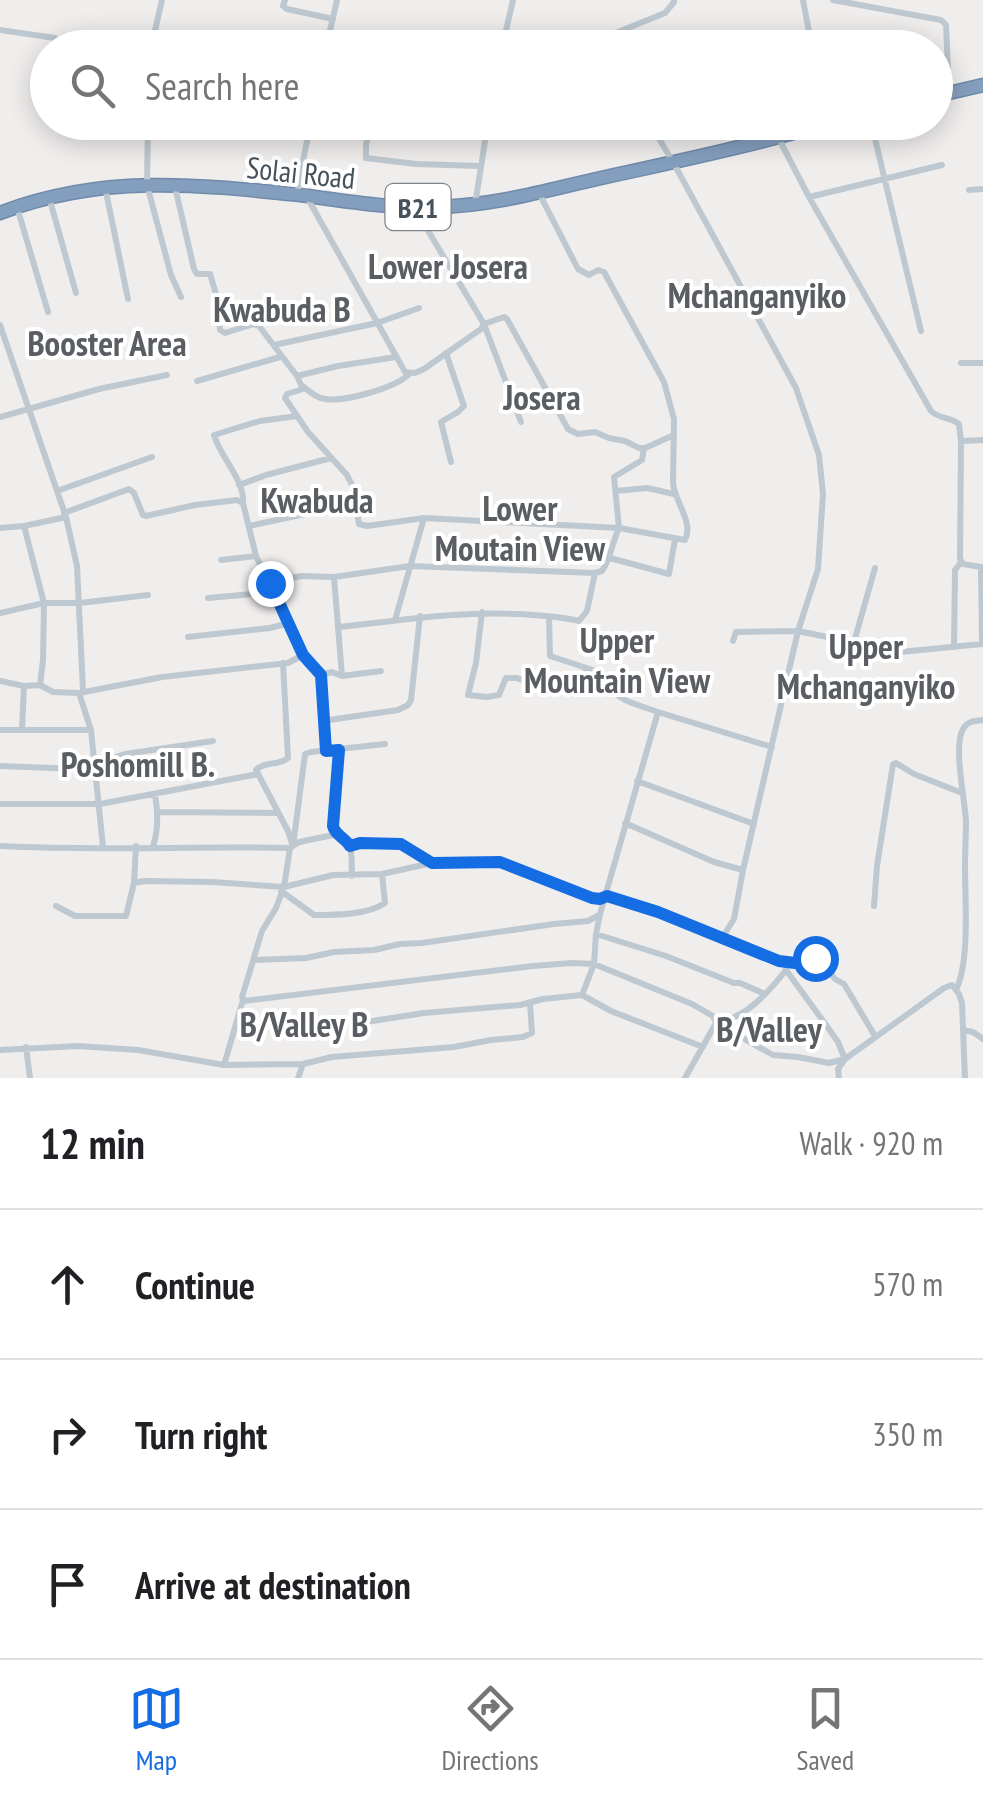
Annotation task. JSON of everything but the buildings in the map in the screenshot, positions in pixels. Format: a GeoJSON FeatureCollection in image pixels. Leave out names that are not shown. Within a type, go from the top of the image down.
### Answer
{"type":"FeatureCollection","features":[{"type":"Feature","properties":{"kind":"highway"},"geometry":{"type":"LineString","coordinates":[[953,93],[983,86]]}},
{"type":"Feature","properties":{"kind":"highway","name":"Solai Road"},"geometry":{"type":"LineString","coordinates":[[0,213],[49,196],[105,186],[147,184],[367,205],[475,206],[769,140]]}},
{"type":"Feature","properties":{"kind":"street"},"geometry":{"type":"LineString","coordinates":[[155,30],[162,0]]}},
{"type":"Feature","properties":{"kind":"street"},"geometry":{"type":"LineString","coordinates":[[284,0],[287,9],[333,19]]}},
{"type":"Feature","properties":{"kind":"street"},"geometry":{"type":"LineString","coordinates":[[330,30],[337,0]]}},
{"type":"Feature","properties":{"kind":"street"},"geometry":{"type":"LineString","coordinates":[[506,30],[513,0]]}},
{"type":"Feature","properties":{"kind":"street"},"geometry":{"type":"LineString","coordinates":[[624,30],[664,13],[674,0]]}},
{"type":"Feature","properties":{"kind":"street"},"geometry":{"type":"LineString","coordinates":[[804,0],[809,30]]}},
{"type":"Feature","properties":{"kind":"street"},"geometry":{"type":"LineString","coordinates":[[833,0],[942,20],[946,30]]}},
{"type":"Feature","properties":{"kind":"street"},"geometry":{"type":"LineString","coordinates":[[0,30],[30,34]]}},
{"type":"Feature","properties":{"kind":"street"},"geometry":{"type":"LineString","coordinates":[[983,86],[983,97]]}},
{"type":"Feature","properties":{"kind":"street"},"geometry":{"type":"LineString","coordinates":[[148,140],[147,184],[171,275],[181,297]]}},
{"type":"Feature","properties":{"kind":"street"},"geometry":{"type":"LineString","coordinates":[[307,140],[298,184],[302,196],[403,369],[410,373],[424,370],[484,324],[504,317],[568,429],[578,434],[595,432],[625,440],[639,448],[674,435]]}},
{"type":"Feature","properties":{"kind":"street"},"geometry":{"type":"LineString","coordinates":[[367,140],[366,158],[481,166]]}},
{"type":"Feature","properties":{"kind":"street"},"geometry":{"type":"LineString","coordinates":[[475,206],[485,140]]}},
{"type":"Feature","properties":{"kind":"street"},"geometry":{"type":"LineString","coordinates":[[660,140],[796,388],[820,455],[823,494],[818,568],[798,632],[734,919],[722,938]]}},
{"type":"Feature","properties":{"kind":"street"},"geometry":{"type":"LineString","coordinates":[[779,140],[931,411],[958,422],[961,562],[955,570],[954,647]]}},
{"type":"Feature","properties":{"kind":"street"},"geometry":{"type":"LineString","coordinates":[[876,140],[921,331]]}},
{"type":"Feature","properties":{"kind":"street"},"geometry":{"type":"LineString","coordinates":[[809,198],[942,165]]}},
{"type":"Feature","properties":{"kind":"street"},"geometry":{"type":"LineString","coordinates":[[105,186],[128,299]]}},
{"type":"Feature","properties":{"kind":"street"},"geometry":{"type":"LineString","coordinates":[[175,186],[194,269],[197,274],[210,274],[220,330],[225,333],[256,324],[304,387],[320,399],[374,392],[407,378],[410,373]]}},
{"type":"Feature","properties":{"kind":"street"},"geometry":{"type":"LineString","coordinates":[[969,190],[983,189]]}},
{"type":"Feature","properties":{"kind":"street"},"geometry":{"type":"LineString","coordinates":[[304,387],[285,396],[352,487],[359,524],[424,518],[619,528],[685,540],[689,532],[674,494],[672,410],[664,382],[604,272],[589,275],[578,269],[538,192]]}},
{"type":"Feature","properties":{"kind":"street"},"geometry":{"type":"LineString","coordinates":[[49,196],[76,293]]}},
{"type":"Feature","properties":{"kind":"street"},"geometry":{"type":"LineString","coordinates":[[17,206],[48,312]]}},
{"type":"Feature","properties":{"kind":"street"},"geometry":{"type":"LineString","coordinates":[[414,208],[484,324],[521,422]]}},
{"type":"Feature","properties":{"kind":"street"},"geometry":{"type":"LineString","coordinates":[[274,346],[376,323],[419,308]]}},
{"type":"Feature","properties":{"kind":"street"},"geometry":{"type":"LineString","coordinates":[[0,325],[65,515],[78,566],[81,691],[91,730],[103,847]]}},
{"type":"Feature","properties":{"kind":"street"},"geometry":{"type":"LineString","coordinates":[[446,353],[464,406],[441,422],[451,462]]}},
{"type":"Feature","properties":{"kind":"street"},"geometry":{"type":"LineString","coordinates":[[197,381],[280,357]]}},
{"type":"Feature","properties":{"kind":"street"},"geometry":{"type":"LineString","coordinates":[[297,376],[396,357]]}},
{"type":"Feature","properties":{"kind":"street"},"geometry":{"type":"LineString","coordinates":[[961,364],[983,364]]}},
{"type":"Feature","properties":{"kind":"street"},"geometry":{"type":"LineString","coordinates":[[0,416],[99,388],[166,375]]}},
{"type":"Feature","properties":{"kind":"street"},"geometry":{"type":"LineString","coordinates":[[297,416],[260,421],[214,435],[244,493],[256,556],[303,655],[321,675],[326,751]]}},
{"type":"Feature","properties":{"kind":"street"},"geometry":{"type":"LineString","coordinates":[[961,442],[983,440]]}},
{"type":"Feature","properties":{"kind":"street"},"geometry":{"type":"LineString","coordinates":[[208,598],[252,594],[270,583],[301,576],[334,577],[410,566],[602,571],[619,528],[614,477],[642,460],[644,448]]}},
{"type":"Feature","properties":{"kind":"street"},"geometry":{"type":"LineString","coordinates":[[57,491],[152,457]]}},
{"type":"Feature","properties":{"kind":"street"},"geometry":{"type":"LineString","coordinates":[[239,485],[333,458]]}},
{"type":"Feature","properties":{"kind":"street"},"geometry":{"type":"LineString","coordinates":[[616,491],[647,488],[674,494]]}},
{"type":"Feature","properties":{"kind":"street"},"geometry":{"type":"LineString","coordinates":[[0,528],[65,515],[129,489],[146,516],[237,500],[243,503]]}},
{"type":"Feature","properties":{"kind":"street"},"geometry":{"type":"LineString","coordinates":[[250,526],[333,508],[356,507]]}},
{"type":"Feature","properties":{"kind":"street"},"geometry":{"type":"LineString","coordinates":[[395,620],[424,518]]}},
{"type":"Feature","properties":{"kind":"street"},"geometry":{"type":"LineString","coordinates":[[24,526],[44,604],[40,685]]}},
{"type":"Feature","properties":{"kind":"street"},"geometry":{"type":"LineString","coordinates":[[610,558],[668,574],[675,538]]}},
{"type":"Feature","properties":{"kind":"street"},"geometry":{"type":"LineString","coordinates":[[221,560],[256,556]]}},
{"type":"Feature","properties":{"kind":"street"},"geometry":{"type":"LineString","coordinates":[[732,641],[736,632],[798,632],[900,652],[982,644],[982,567],[961,562]]}},
{"type":"Feature","properties":{"kind":"street"},"geometry":{"type":"LineString","coordinates":[[854,642],[875,568]]}},
{"type":"Feature","properties":{"kind":"street"},"geometry":{"type":"LineString","coordinates":[[338,628],[482,612],[579,621],[587,611],[596,573]]}},
{"type":"Feature","properties":{"kind":"street"},"geometry":{"type":"LineString","coordinates":[[334,577],[342,676]]}},
{"type":"Feature","properties":{"kind":"street"},"geometry":{"type":"LineString","coordinates":[[0,612],[148,595]]}},
{"type":"Feature","properties":{"kind":"street"},"geometry":{"type":"LineString","coordinates":[[482,612],[468,695],[499,695],[506,678],[574,694],[583,686],[586,668]]}},
{"type":"Feature","properties":{"kind":"street"},"geometry":{"type":"LineString","coordinates":[[322,721],[398,710],[408,705],[420,616]]}},
{"type":"Feature","properties":{"kind":"street"},"geometry":{"type":"LineString","coordinates":[[549,616],[550,656],[612,676],[620,698],[772,748]]}},
{"type":"Feature","properties":{"kind":"street"},"geometry":{"type":"LineString","coordinates":[[188,637],[289,623]]}},
{"type":"Feature","properties":{"kind":"street"},"geometry":{"type":"LineString","coordinates":[[0,681],[40,685],[54,692],[81,691],[283,663],[303,655]]}},
{"type":"Feature","properties":{"kind":"street"},"geometry":{"type":"LineString","coordinates":[[283,663],[288,758],[256,770],[292,847]]}},
{"type":"Feature","properties":{"kind":"street"},"geometry":{"type":"LineString","coordinates":[[321,675],[381,671]]}},
{"type":"Feature","properties":{"kind":"street"},"geometry":{"type":"LineString","coordinates":[[22,729],[24,686]]}},
{"type":"Feature","properties":{"kind":"street"},"geometry":{"type":"LineString","coordinates":[[582,995],[594,964],[600,914],[624,824],[658,712]]}},
{"type":"Feature","properties":{"kind":"street"},"geometry":{"type":"LineString","coordinates":[[956,990],[965,909],[966,821],[960,737],[970,722],[983,720]]}},
{"type":"Feature","properties":{"kind":"street"},"geometry":{"type":"LineString","coordinates":[[0,730],[91,730]]}},
{"type":"Feature","properties":{"kind":"street"},"geometry":{"type":"LineString","coordinates":[[0,766],[73,770],[125,754],[213,741]]}},
{"type":"Feature","properties":{"kind":"street"},"geometry":{"type":"LineString","coordinates":[[224,1065],[248,972],[282,889],[292,847],[302,759],[307,753],[385,744]]}},
{"type":"Feature","properties":{"kind":"street"},"geometry":{"type":"LineString","coordinates":[[339,750],[333,826],[350,846],[352,876]]}},
{"type":"Feature","properties":{"kind":"street"},"geometry":{"type":"LineString","coordinates":[[874,906],[892,764],[963,793]]}},
{"type":"Feature","properties":{"kind":"street"},"geometry":{"type":"LineString","coordinates":[[0,804],[100,804],[258,774]]}},
{"type":"Feature","properties":{"kind":"street"},"geometry":{"type":"LineString","coordinates":[[636,781],[754,824]]}},
{"type":"Feature","properties":{"kind":"street"},"geometry":{"type":"LineString","coordinates":[[153,846],[158,812],[155,794]]}},
{"type":"Feature","properties":{"kind":"street"},"geometry":{"type":"LineString","coordinates":[[158,812],[278,813]]}},
{"type":"Feature","properties":{"kind":"street"},"geometry":{"type":"LineString","coordinates":[[624,824],[743,870]]}},
{"type":"Feature","properties":{"kind":"street"},"geometry":{"type":"LineString","coordinates":[[0,846],[292,847],[298,842],[338,834]]}},
{"type":"Feature","properties":{"kind":"street"},"geometry":{"type":"LineString","coordinates":[[350,846],[401,844],[432,863]]}},
{"type":"Feature","properties":{"kind":"street"},"geometry":{"type":"LineString","coordinates":[[56,906],[76,916],[126,916],[134,883],[136,846]]}},
{"type":"Feature","properties":{"kind":"street"},"geometry":{"type":"LineString","coordinates":[[134,883],[212,882],[282,889],[332,875],[382,874],[432,863],[500,862],[592,898],[607,896],[658,912],[785,966],[845,1059]]}},
{"type":"Feature","properties":{"kind":"street"},"geometry":{"type":"LineString","coordinates":[[282,889],[317,916],[366,911],[386,903],[382,874]]}},
{"type":"Feature","properties":{"kind":"street"},"geometry":{"type":"LineString","coordinates":[[254,960],[422,944],[588,921],[600,914]]}},
{"type":"Feature","properties":{"kind":"street"},"geometry":{"type":"LineString","coordinates":[[596,934],[765,994]]}},
{"type":"Feature","properties":{"kind":"street"},"geometry":{"type":"LineString","coordinates":[[685,1078],[716,1024],[731,1021],[765,994],[785,966],[811,955],[844,984],[876,1036]]}},
{"type":"Feature","properties":{"kind":"street"},"geometry":{"type":"LineString","coordinates":[[243,1000],[533,966],[594,964],[692,1004],[713,1016],[716,1024],[773,1055],[829,1063],[845,1059]]}},
{"type":"Feature","properties":{"kind":"street"},"geometry":{"type":"LineString","coordinates":[[839,1078],[838,1070],[845,1059],[949,985],[954,986],[962,1003],[965,1078]]}},
{"type":"Feature","properties":{"kind":"street"},"geometry":{"type":"LineString","coordinates":[[353,1024],[582,995],[611,1011],[703,1047]]}},
{"type":"Feature","properties":{"kind":"street"},"geometry":{"type":"LineString","coordinates":[[0,1050],[78,1046],[138,1050],[224,1065],[303,1064],[332,1057],[523,1037],[532,1033],[530,1003]]}},
{"type":"Feature","properties":{"kind":"street"},"geometry":{"type":"LineString","coordinates":[[963,1030],[983,1039]]}},
{"type":"Feature","properties":{"kind":"street"},"geometry":{"type":"LineString","coordinates":[[26,1047],[30,1078]]}},
{"type":"Feature","properties":{"kind":"street"},"geometry":{"type":"LineString","coordinates":[[298,1078],[303,1064]]}},
{"type":"Feature","properties":{"kind":"district","name":"Lower Josera"},"geometry":{"type":"Point","coordinates":[448,266]}},
{"type":"Feature","properties":{"kind":"district","name":"Mchanganyiko"},"geometry":{"type":"Point","coordinates":[757,295]}},
{"type":"Feature","properties":{"kind":"district","name":"Kwabuda B"},"geometry":{"type":"Point","coordinates":[282,309]}},
{"type":"Feature","properties":{"kind":"district","name":"Booster Area"},"geometry":{"type":"Point","coordinates":[107,343]}},
{"type":"Feature","properties":{"kind":"district","name":"Josera"},"geometry":{"type":"Point","coordinates":[542,397]}},
{"type":"Feature","properties":{"kind":"district","name":"Kwabuda"},"geometry":{"type":"Point","coordinates":[317,500]}},
{"type":"Feature","properties":{"kind":"district","name":"Lower Moutain View"},"geometry":{"type":"Point","coordinates":[520,528]}},
{"type":"Feature","properties":{"kind":"district","name":"Upper Mountain View"},"geometry":{"type":"Point","coordinates":[617,660]}},
{"type":"Feature","properties":{"kind":"district","name":"Upper Mchanganyiko"},"geometry":{"type":"Point","coordinates":[866,666]}},
{"type":"Feature","properties":{"kind":"district","name":"Poshomill B."},"geometry":{"type":"Point","coordinates":[138,764]}},
{"type":"Feature","properties":{"kind":"district","name":"B/Valley B"},"geometry":{"type":"Point","coordinates":[304,1024]}},
{"type":"Feature","properties":{"kind":"district","name":"B/Valley"},"geometry":{"type":"Point","coordinates":[769,1029]}},
{"type":"Feature","properties":{"kind":"route"},"geometry":{"type":"LineString","coordinates":[[270,583],[303,655],[321,675],[326,751],[339,750],[333,826],[350,846],[401,844],[432,863],[500,862],[592,898],[607,896],[658,912],[779,961],[795,963],[811,955],[815,958]]}}]}
